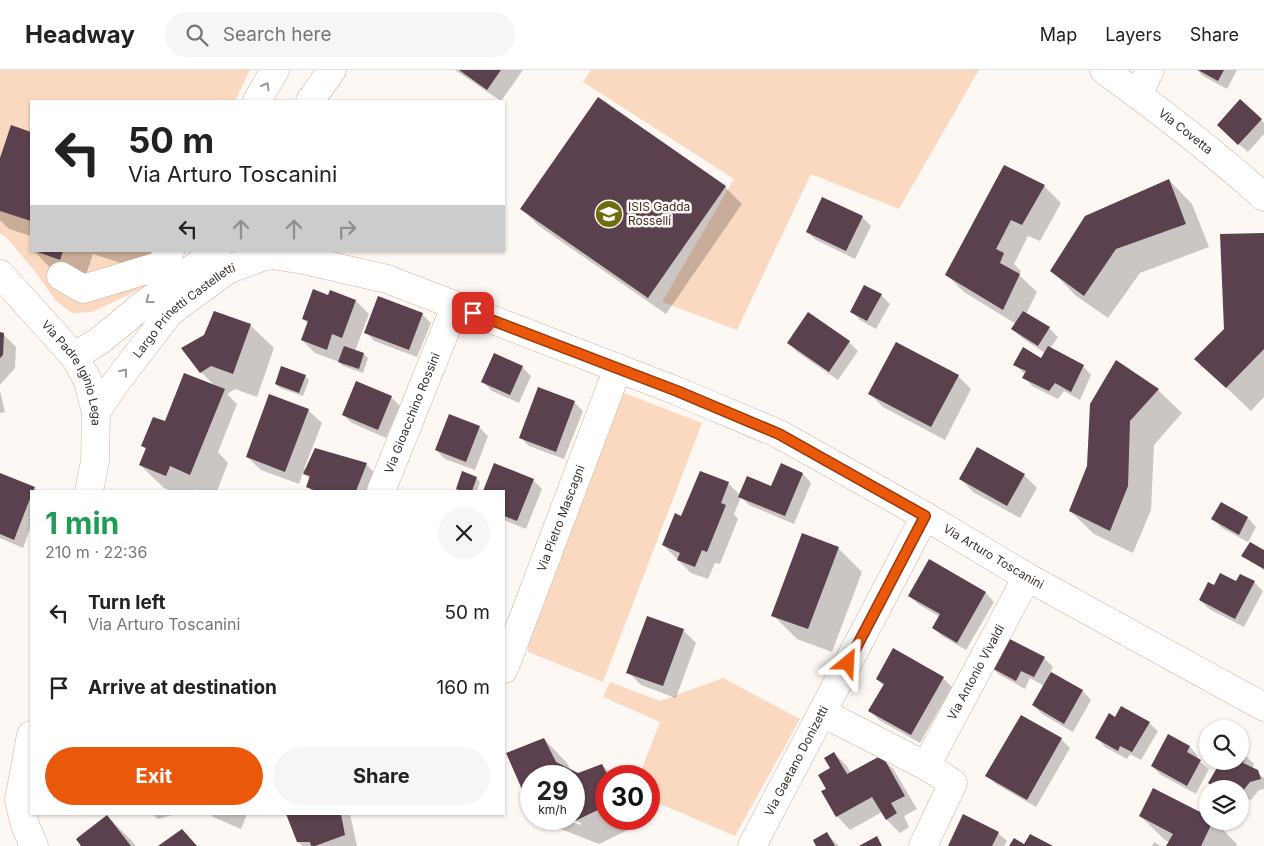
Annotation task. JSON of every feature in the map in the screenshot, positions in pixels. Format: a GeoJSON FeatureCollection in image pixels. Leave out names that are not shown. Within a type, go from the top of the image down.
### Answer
{"type":"FeatureCollection","features":[{"type":"Feature","properties":{"kind":"street"},"geometry":{"type":"LineString","coordinates":[[258,100],[275,70]]}},
{"type":"Feature","properties":{"kind":"street","name":"Via Covetta"},"geometry":{"type":"LineString","coordinates":[[1104,70],[1236,173],[1264,198]]}},
{"type":"Feature","properties":{"kind":"street"},"geometry":{"type":"LineString","coordinates":[[1138,95],[1150,70]]}},
{"type":"Feature","properties":{"kind":"street"},"geometry":{"type":"LineString","coordinates":[[311,100],[327,71]]}},
{"type":"Feature","properties":{"kind":"street","name":"Largo Prinetti Castelletti"},"geometry":{"type":"LineString","coordinates":[[74,356],[98,342],[113,328],[175,259],[211,252]]}},
{"type":"Feature","properties":{"kind":"street"},"geometry":{"type":"LineString","coordinates":[[336,252],[369,266],[387,280]]}},
{"type":"Feature","properties":{"kind":"street","name":"Largo Prinetti Castelletti"},"geometry":{"type":"LineString","coordinates":[[96,412],[111,389],[170,312],[227,270],[262,257],[277,254],[387,280]]}},
{"type":"Feature","properties":{"kind":"street"},"geometry":{"type":"LineString","coordinates":[[61,276],[83,289],[159,266],[175,259]]}},
{"type":"Feature","properties":{"kind":"street","name":"Via Padre Iginio Lega"},"geometry":{"type":"LineString","coordinates":[[0,274],[74,356],[88,381],[96,412],[95,461],[89,490]]}},
{"type":"Feature","properties":{"kind":"street","name":"Via Arturo Toscanini"},"geometry":{"type":"LineString","coordinates":[[387,280],[720,408],[779,434],[925,516],[1027,577],[1264,707]]}},
{"type":"Feature","properties":{"kind":"street","name":"Via Gioacchino Rossini"},"geometry":{"type":"LineString","coordinates":[[381,490],[455,307]]}},
{"type":"Feature","properties":{"kind":"street","name":"Via Pietro Mascagni"},"geometry":{"type":"LineString","coordinates":[[505,666],[618,368]]}},
{"type":"Feature","properties":{"kind":"street","name":"Via Gaetano Donizetti"},"geometry":{"type":"LineString","coordinates":[[752,846],[925,516]]}},
{"type":"Feature","properties":{"kind":"street","name":"Via Antonio Vivaldi"},"geometry":{"type":"LineString","coordinates":[[926,766],[1027,577]]}},
{"type":"Feature","properties":{"kind":"street"},"geometry":{"type":"LineString","coordinates":[[823,713],[926,766],[953,783],[923,846]]}},
{"type":"Feature","properties":{"kind":"street"},"geometry":{"type":"LineString","coordinates":[[30,738],[10,808],[25,825],[34,846]]}},
{"type":"Feature","properties":{"kind":"shaded area"},"geometry":{"type":"Polygon","coordinates":[[[0,70],[250,70],[235,100],[30,100],[30,252],[163,252],[164,278],[92,312],[72,313],[56,301],[33,269],[7,238],[0,233],[0,70]]]}},
{"type":"Feature","properties":{"kind":"shaded area"},"geometry":{"type":"Polygon","coordinates":[[[591,70],[979,70],[899,209],[811,174],[737,330],[662,302],[734,179],[583,82],[591,70]]]}},
{"type":"Feature","properties":{"kind":"shaded area"},"geometry":{"type":"Polygon","coordinates":[[[624,393],[702,423],[603,682],[528,652],[527,641],[624,393]]]}},
{"type":"Feature","properties":{"kind":"shaded area"},"geometry":{"type":"Polygon","coordinates":[[[723,678],[800,719],[735,836],[660,804],[660,765],[643,765],[660,722],[603,697],[610,682],[660,701],[723,678]]]}},
{"type":"Feature","properties":{"kind":"building"},"geometry":{"type":"Polygon","coordinates":[[[459,70],[501,70],[487,90],[459,70]]]}},
{"type":"Feature","properties":{"kind":"building"},"geometry":{"type":"Polygon","coordinates":[[[1198,70],[1224,70],[1218,81],[1198,70]]]}},
{"type":"Feature","properties":{"kind":"building"},"geometry":{"type":"Polygon","coordinates":[[[598,97],[726,186],[648,298],[520,209],[598,97]]]}},
{"type":"Feature","properties":{"kind":"building"},"geometry":{"type":"Polygon","coordinates":[[[1240,99],[1262,119],[1238,145],[1217,125],[1240,99]]]}},
{"type":"Feature","properties":{"kind":"building"},"geometry":{"type":"Polygon","coordinates":[[[11,125],[30,132],[30,221],[0,211],[0,158],[11,125]]]}},
{"type":"Feature","properties":{"kind":"building"},"geometry":{"type":"Polygon","coordinates":[[[1004,165],[1045,185],[1022,225],[1011,220],[996,249],[1004,253],[1000,263],[1020,274],[1003,310],[945,275],[1004,165]]]}},
{"type":"Feature","properties":{"kind":"building"},"geometry":{"type":"Polygon","coordinates":[[[1169,179],[1186,224],[1116,249],[1084,296],[1050,271],[1085,216],[1169,179]]]}},
{"type":"Feature","properties":{"kind":"building"},"geometry":{"type":"Polygon","coordinates":[[[822,197],[863,216],[846,251],[806,232],[822,197]]]}},
{"type":"Feature","properties":{"kind":"building"},"geometry":{"type":"Polygon","coordinates":[[[1264,233],[1264,349],[1226,388],[1194,359],[1224,329],[1220,234],[1264,233]]]}},
{"type":"Feature","properties":{"kind":"building"},"geometry":{"type":"Polygon","coordinates":[[[38,252],[63,252],[60,260],[38,252]]]}},
{"type":"Feature","properties":{"kind":"building"},"geometry":{"type":"Polygon","coordinates":[[[864,285],[882,294],[867,321],[850,312],[864,285]]]}},
{"type":"Feature","properties":{"kind":"building"},"geometry":{"type":"Polygon","coordinates":[[[313,289],[328,295],[330,290],[356,300],[342,338],[332,334],[327,350],[301,340],[308,321],[302,319],[313,289]]]}},
{"type":"Feature","properties":{"kind":"building"},"geometry":{"type":"Polygon","coordinates":[[[378,296],[423,313],[409,350],[364,333],[378,296]]]}},
{"type":"Feature","properties":{"kind":"building"},"geometry":{"type":"Polygon","coordinates":[[[214,311],[251,324],[233,374],[211,366],[200,373],[181,348],[204,335],[214,311]]]}},
{"type":"Feature","properties":{"kind":"building"},"geometry":{"type":"Polygon","coordinates":[[[1023,311],[1050,327],[1038,346],[1011,329],[1023,311]]]}},
{"type":"Feature","properties":{"kind":"building"},"geometry":{"type":"Polygon","coordinates":[[[808,312],[850,341],[829,372],[787,343],[808,312]]]}},
{"type":"Feature","properties":{"kind":"building"},"geometry":{"type":"Polygon","coordinates":[[[0,332],[4,333],[3,355],[0,358],[0,332]]]}},
{"type":"Feature","properties":{"kind":"building"},"geometry":{"type":"Polygon","coordinates":[[[896,342],[959,375],[931,427],[868,394],[896,342]]]}},
{"type":"Feature","properties":{"kind":"building"},"geometry":{"type":"Polygon","coordinates":[[[344,346],[364,353],[359,369],[338,362],[344,346]]]}},
{"type":"Feature","properties":{"kind":"building"},"geometry":{"type":"Polygon","coordinates":[[[1048,346],[1084,365],[1071,392],[1055,383],[1049,391],[1022,378],[1026,371],[1013,365],[1023,347],[1041,358],[1048,346]]]}},
{"type":"Feature","properties":{"kind":"building"},"geometry":{"type":"Polygon","coordinates":[[[494,353],[523,366],[510,395],[481,382],[494,353]]]}},
{"type":"Feature","properties":{"kind":"building"},"geometry":{"type":"Polygon","coordinates":[[[1116,360],[1159,389],[1130,421],[1128,486],[1110,531],[1069,511],[1087,466],[1090,404],[1116,360]]]}},
{"type":"Feature","properties":{"kind":"building"},"geometry":{"type":"Polygon","coordinates":[[[281,366],[306,375],[299,393],[275,384],[281,366]]]}},
{"type":"Feature","properties":{"kind":"building"},"geometry":{"type":"Polygon","coordinates":[[[184,373],[225,389],[190,475],[170,466],[166,476],[139,465],[146,448],[141,446],[153,417],[165,421],[184,373]]]}},
{"type":"Feature","properties":{"kind":"building"},"geometry":{"type":"Polygon","coordinates":[[[356,381],[392,396],[378,430],[342,415],[356,381]]]}},
{"type":"Feature","properties":{"kind":"building"},"geometry":{"type":"Polygon","coordinates":[[[538,387],[575,401],[556,452],[519,438],[538,387]]]}},
{"type":"Feature","properties":{"kind":"building"},"geometry":{"type":"Polygon","coordinates":[[[269,394],[309,409],[285,472],[246,457],[269,394]]]}},
{"type":"Feature","properties":{"kind":"building"},"geometry":{"type":"Polygon","coordinates":[[[449,414],[480,426],[466,462],[435,450],[449,414]]]}},
{"type":"Feature","properties":{"kind":"building"},"geometry":{"type":"Polygon","coordinates":[[[977,447],[1025,474],[1007,506],[959,479],[977,447]]]}},
{"type":"Feature","properties":{"kind":"building"},"geometry":{"type":"Polygon","coordinates":[[[315,448],[367,463],[356,490],[314,490],[306,487],[310,476],[303,474],[315,448]]]}},
{"type":"Feature","properties":{"kind":"building"},"geometry":{"type":"Polygon","coordinates":[[[494,463],[534,479],[517,521],[505,516],[505,490],[483,490],[494,463]]]}},
{"type":"Feature","properties":{"kind":"building"},"geometry":{"type":"Polygon","coordinates":[[[781,463],[803,473],[785,516],[738,497],[747,476],[771,486],[781,463]]]}},
{"type":"Feature","properties":{"kind":"building"},"geometry":{"type":"Polygon","coordinates":[[[462,471],[477,477],[472,490],[456,489],[462,471]]]}},
{"type":"Feature","properties":{"kind":"building"},"geometry":{"type":"Polygon","coordinates":[[[700,471],[729,482],[721,503],[726,505],[707,552],[702,550],[695,567],[677,560],[680,553],[662,545],[675,513],[681,516],[700,471]]]}},
{"type":"Feature","properties":{"kind":"building"},"geometry":{"type":"Polygon","coordinates":[[[0,473],[35,487],[34,490],[30,490],[30,499],[14,540],[0,534],[0,473]]]}},
{"type":"Feature","properties":{"kind":"building"},"geometry":{"type":"Polygon","coordinates":[[[1221,502],[1248,517],[1239,535],[1211,519],[1221,502]]]}},
{"type":"Feature","properties":{"kind":"building"},"geometry":{"type":"Polygon","coordinates":[[[802,533],[839,547],[808,629],[771,616],[802,533]]]}},
{"type":"Feature","properties":{"kind":"building"},"geometry":{"type":"Polygon","coordinates":[[[1250,542],[1264,550],[1264,569],[1241,556],[1250,542]]]}},
{"type":"Feature","properties":{"kind":"building"},"geometry":{"type":"Polygon","coordinates":[[[929,559],[986,592],[957,643],[932,628],[940,614],[908,596],[929,559]]]}},
{"type":"Feature","properties":{"kind":"building"},"geometry":{"type":"Polygon","coordinates":[[[1220,573],[1236,581],[1240,574],[1255,581],[1235,619],[1199,600],[1208,582],[1214,585],[1220,573]]]}},
{"type":"Feature","properties":{"kind":"building"},"geometry":{"type":"Polygon","coordinates":[[[647,616],[684,629],[663,686],[626,673],[647,616]]]}},
{"type":"Feature","properties":{"kind":"building"},"geometry":{"type":"Polygon","coordinates":[[[1006,637],[1045,657],[1034,677],[1021,671],[1016,681],[990,667],[1006,637]]]}},
{"type":"Feature","properties":{"kind":"building"},"geometry":{"type":"Polygon","coordinates":[[[893,648],[944,677],[911,735],[868,711],[884,684],[876,679],[893,648]]]}},
{"type":"Feature","properties":{"kind":"building"},"geometry":{"type":"Polygon","coordinates":[[[1051,672],[1083,690],[1064,724],[1032,705],[1051,672]]]}},
{"type":"Feature","properties":{"kind":"building"},"geometry":{"type":"Polygon","coordinates":[[[1121,706],[1150,722],[1132,752],[1120,746],[1118,751],[1095,738],[1109,713],[1115,717],[1121,706]]]}},
{"type":"Feature","properties":{"kind":"building"},"geometry":{"type":"Polygon","coordinates":[[[1021,715],[1062,738],[1027,800],[985,776],[1021,715]]]}},
{"type":"Feature","properties":{"kind":"building"},"geometry":{"type":"Polygon","coordinates":[[[1168,734],[1190,746],[1187,752],[1199,759],[1199,764],[1187,786],[1151,766],[1168,734]]]}},
{"type":"Feature","properties":{"kind":"building"},"geometry":{"type":"Polygon","coordinates":[[[544,738],[556,762],[562,765],[520,765],[520,785],[506,753],[544,738]]]}},
{"type":"Feature","properties":{"kind":"building"},"geometry":{"type":"Polygon","coordinates":[[[834,752],[847,774],[882,755],[905,796],[891,803],[897,813],[886,820],[872,797],[836,817],[821,791],[826,789],[818,775],[830,768],[824,758],[834,752]]]}},
{"type":"Feature","properties":{"kind":"building"},"geometry":{"type":"Polygon","coordinates":[[[1249,766],[1258,770],[1261,779],[1249,783],[1249,780],[1210,780],[1216,770],[1249,770],[1249,766]]]}},
{"type":"Feature","properties":{"kind":"building"},"geometry":{"type":"Polygon","coordinates":[[[595,767],[595,811],[585,816],[585,770],[595,767]]]}},
{"type":"Feature","properties":{"kind":"building"},"geometry":{"type":"Polygon","coordinates":[[[1153,788],[1199,811],[1199,830],[1209,830],[1201,846],[1166,846],[1173,834],[1139,816],[1153,788]]]}},
{"type":"Feature","properties":{"kind":"building"},"geometry":{"type":"Polygon","coordinates":[[[963,814],[999,832],[992,846],[948,846],[963,814]]]}},
{"type":"Feature","properties":{"kind":"building"},"geometry":{"type":"Polygon","coordinates":[[[107,815],[131,846],[81,846],[76,839],[107,815]]]}},
{"type":"Feature","properties":{"kind":"building"},"geometry":{"type":"Polygon","coordinates":[[[286,815],[341,815],[345,835],[315,846],[311,846],[310,842],[297,842],[286,815]]]}},
{"type":"Feature","properties":{"kind":"building"},"geometry":{"type":"Polygon","coordinates":[[[182,829],[197,846],[158,846],[182,829]]]}},
{"type":"Feature","properties":{"kind":"building"},"geometry":{"type":"Polygon","coordinates":[[[827,832],[835,846],[816,846],[813,840],[827,832]]]}},
{"type":"Feature","properties":{"kind":"building"},"geometry":{"type":"Polygon","coordinates":[[[1030,834],[1053,846],[1009,846],[1014,838],[1024,844],[1030,834]]]}},
{"type":"Feature","properties":{"kind":"building"},"geometry":{"type":"Polygon","coordinates":[[[877,836],[882,846],[859,846],[877,836]]]}},
{"type":"Feature","properties":{"kind":"place","name":"ISIS Gadda Rosselli"},"geometry":{"type":"Point","coordinates":[609,214]}},
{"type":"Feature","properties":{"kind":"route"},"geometry":{"type":"LineString","coordinates":[[473,313],[720,408],[779,434],[925,516],[848,663]]}}]}
